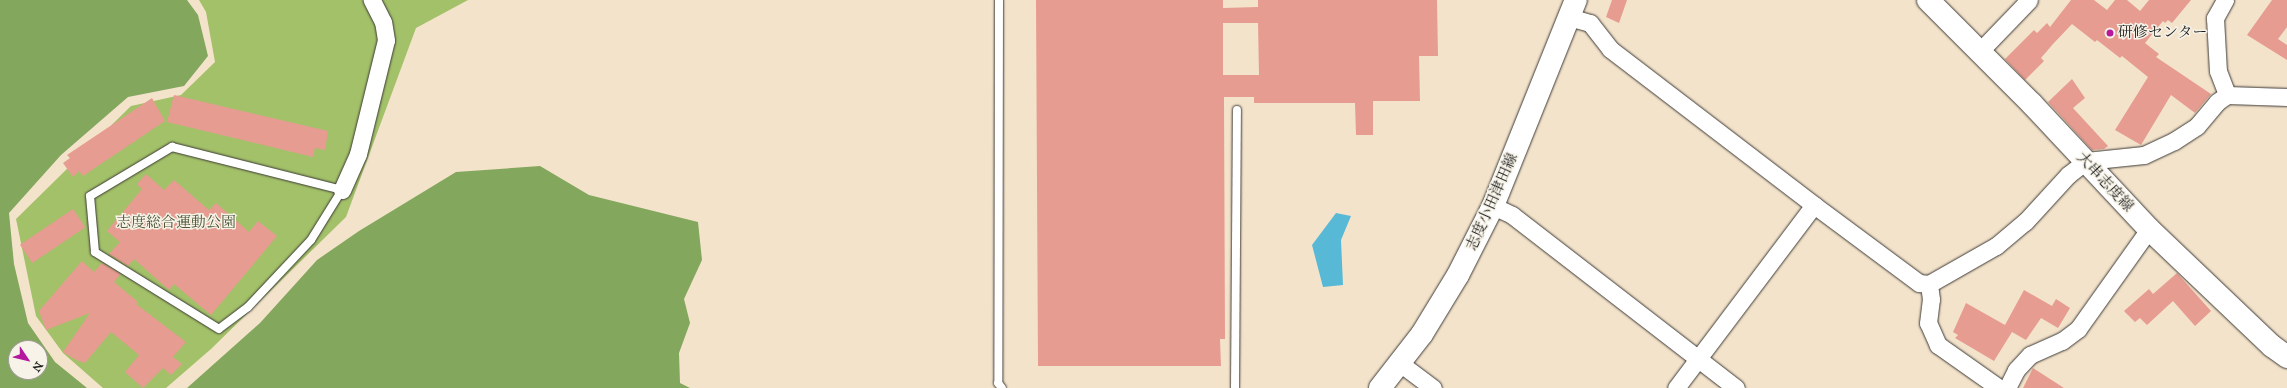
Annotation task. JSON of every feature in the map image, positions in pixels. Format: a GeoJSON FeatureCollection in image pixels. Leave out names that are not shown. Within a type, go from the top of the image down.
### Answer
{"type":"FeatureCollection","features":[{"type":"Feature","properties":{"kind":"main road","name":"大串志度線"},"geometry":{"type":"LineString","coordinates":[[1928,0],[2086,161],[2148,229],[2272,346],[2287,356]]}},
{"type":"Feature","properties":{"kind":"main road","name":"志度小田津田線"},"geometry":{"type":"LineString","coordinates":[[1380,388],[1401,364],[1458,275],[1493,206],[1572,8]]}},
{"type":"Feature","properties":{"kind":"street"},"geometry":{"type":"LineString","coordinates":[[342,190],[358,154],[386,40],[383,22],[372,0]]}},
{"type":"Feature","properties":{"kind":"street"},"geometry":{"type":"LineString","coordinates":[[1979,52],[2029,0]]}},
{"type":"Feature","properties":{"kind":"street"},"geometry":{"type":"LineString","coordinates":[[2225,0],[2215,18],[2218,71],[2227,96]]}},
{"type":"Feature","properties":{"kind":"street"},"geometry":{"type":"LineString","coordinates":[[1572,8],[1590,23],[1610,49],[1814,205],[1919,283],[1929,284],[1996,246],[2025,222],[2068,175],[2086,161],[2144,155],[2197,126],[2217,102],[2227,96],[2287,97]]}},
{"type":"Feature","properties":{"kind":"street"},"geometry":{"type":"LineString","coordinates":[[1676,388],[1697,358],[1814,205]]}},
{"type":"Feature","properties":{"kind":"street"},"geometry":{"type":"LineString","coordinates":[[1493,206],[1512,215],[1736,388]]}},
{"type":"Feature","properties":{"kind":"street"},"geometry":{"type":"LineString","coordinates":[[2007,388],[2016,370],[2030,355],[2062,341],[2078,329],[2148,229]]}},
{"type":"Feature","properties":{"kind":"street"},"geometry":{"type":"LineString","coordinates":[[1929,284],[1931,299],[1928,323],[1938,345],[1999,388]]}},
{"type":"Feature","properties":{"kind":"street"},"geometry":{"type":"LineString","coordinates":[[1401,364],[1433,388]]}},
{"type":"Feature","properties":{"kind":"lane"},"geometry":{"type":"LineString","coordinates":[[999,0],[998,383],[1002,388]]}},
{"type":"Feature","properties":{"kind":"lane"},"geometry":{"type":"LineString","coordinates":[[1235,388],[1236,110]]}},
{"type":"Feature","properties":{"kind":"lane"},"geometry":{"type":"LineString","coordinates":[[172,147],[342,190],[310,240],[248,307],[219,329],[95,252],[90,196],[172,147]]}},
{"type":"Feature","properties":{"kind":"green space"},"geometry":{"type":"Polygon","coordinates":[[[0,0],[187,0],[198,15],[208,56],[184,86],[128,97],[61,155],[9,213],[14,264],[28,323],[40,340],[8,340],[8,380],[48,380],[48,352],[55,362],[87,388],[0,388],[0,0]]]}},
{"type":"Feature","properties":{"kind":"green space","name":"志度総合運動公園"},"geometry":{"type":"Polygon","coordinates":[[[199,0],[468,0],[416,28],[346,217],[211,349],[166,388],[103,388],[63,353],[36,316],[16,219],[131,106],[181,95],[215,62],[206,12],[199,0]]]}},
{"type":"Feature","properties":{"kind":"green space"},"geometry":{"type":"Polygon","coordinates":[[[540,166],[589,195],[698,222],[702,260],[684,299],[690,323],[679,353],[680,383],[690,388],[187,388],[260,323],[317,260],[359,231],[456,172],[540,166]]]}},
{"type":"Feature","properties":{"kind":"water"},"geometry":{"type":"Polygon","coordinates":[[[1336,213],[1351,216],[1341,240],[1343,285],[1323,287],[1312,245],[1336,213]]]}},
{"type":"Feature","properties":{"kind":"building"},"geometry":{"type":"Polygon","coordinates":[[[1036,0],[1223,0],[1223,8],[1258,7],[1258,0],[1437,0],[1438,56],[1419,56],[1420,101],[1373,101],[1373,135],[1356,135],[1355,103],[1254,103],[1254,97],[1224,97],[1225,339],[1220,339],[1221,366],[1038,366],[1036,0]],[[1223,23],[1223,75],[1259,75],[1258,23],[1223,23]]]}},
{"type":"Feature","properties":{"kind":"building"},"geometry":{"type":"Polygon","coordinates":[[[1612,0],[1627,0],[1619,23],[1606,17],[1612,0]]]}},
{"type":"Feature","properties":{"kind":"building"},"geometry":{"type":"Polygon","coordinates":[[[2071,0],[2094,0],[2107,10],[2115,0],[2127,0],[2140,11],[2149,0],[2191,0],[2172,23],[2168,20],[2165,23],[2163,21],[2145,43],[2159,54],[2156,57],[2211,94],[2195,113],[2171,95],[2141,145],[2115,130],[2148,77],[2122,56],[2120,58],[2097,40],[2095,42],[2072,24],[2041,58],[2044,61],[2025,80],[2005,59],[2034,30],[2037,33],[2047,23],[2050,27],[2071,0]]]}},
{"type":"Feature","properties":{"kind":"building"},"geometry":{"type":"Polygon","coordinates":[[[2272,0],[2287,0],[2287,27],[2278,39],[2287,45],[2287,60],[2247,35],[2272,0]]]}},
{"type":"Feature","properties":{"kind":"building"},"geometry":{"type":"Polygon","coordinates":[[[2072,79],[2085,98],[2073,108],[2108,146],[2104,149],[2092,150],[2048,102],[2072,79]]]}},
{"type":"Feature","properties":{"kind":"building"},"geometry":{"type":"Polygon","coordinates":[[[174,95],[328,131],[325,150],[315,148],[313,157],[167,122],[174,95]]]}},
{"type":"Feature","properties":{"kind":"building"},"geometry":{"type":"Polygon","coordinates":[[[152,98],[165,121],[83,176],[79,171],[73,177],[63,163],[70,158],[67,155],[152,98]]]}},
{"type":"Feature","properties":{"kind":"building"},"geometry":{"type":"Polygon","coordinates":[[[146,174],[164,190],[174,180],[209,210],[216,203],[249,232],[258,221],[277,236],[211,315],[174,284],[169,290],[134,259],[128,266],[109,254],[120,242],[107,231],[142,189],[137,184],[146,174]]]}},
{"type":"Feature","properties":{"kind":"building"},"geometry":{"type":"Polygon","coordinates":[[[73,209],[85,227],[32,263],[20,245],[73,209]]]}},
{"type":"Feature","properties":{"kind":"building"},"geometry":{"type":"Polygon","coordinates":[[[82,261],[94,272],[102,263],[121,274],[114,282],[138,302],[136,304],[186,342],[173,357],[182,364],[171,375],[163,368],[143,388],[125,372],[139,355],[111,332],[85,363],[76,360],[63,352],[90,313],[46,330],[39,311],[82,261]]]}},
{"type":"Feature","properties":{"kind":"building"},"geometry":{"type":"Polygon","coordinates":[[[2177,273],[2211,311],[2195,326],[2173,301],[2147,325],[2140,318],[2135,322],[2124,311],[2149,289],[2153,294],[2177,273]]]}},
{"type":"Feature","properties":{"kind":"building"},"geometry":{"type":"Polygon","coordinates":[[[2024,290],[2052,306],[2056,299],[2070,308],[2058,328],[2041,318],[2026,340],[2012,332],[1994,361],[1955,338],[1958,335],[1953,332],[1966,303],[2005,325],[2024,290]]]}},
{"type":"Feature","properties":{"kind":"building"},"geometry":{"type":"Polygon","coordinates":[[[2033,368],[2064,388],[2023,388],[2033,368]]]}},
{"type":"Feature","properties":{"kind":"place","name":"研修センター"},"geometry":{"type":"Point","coordinates":[2110,33]}}]}
